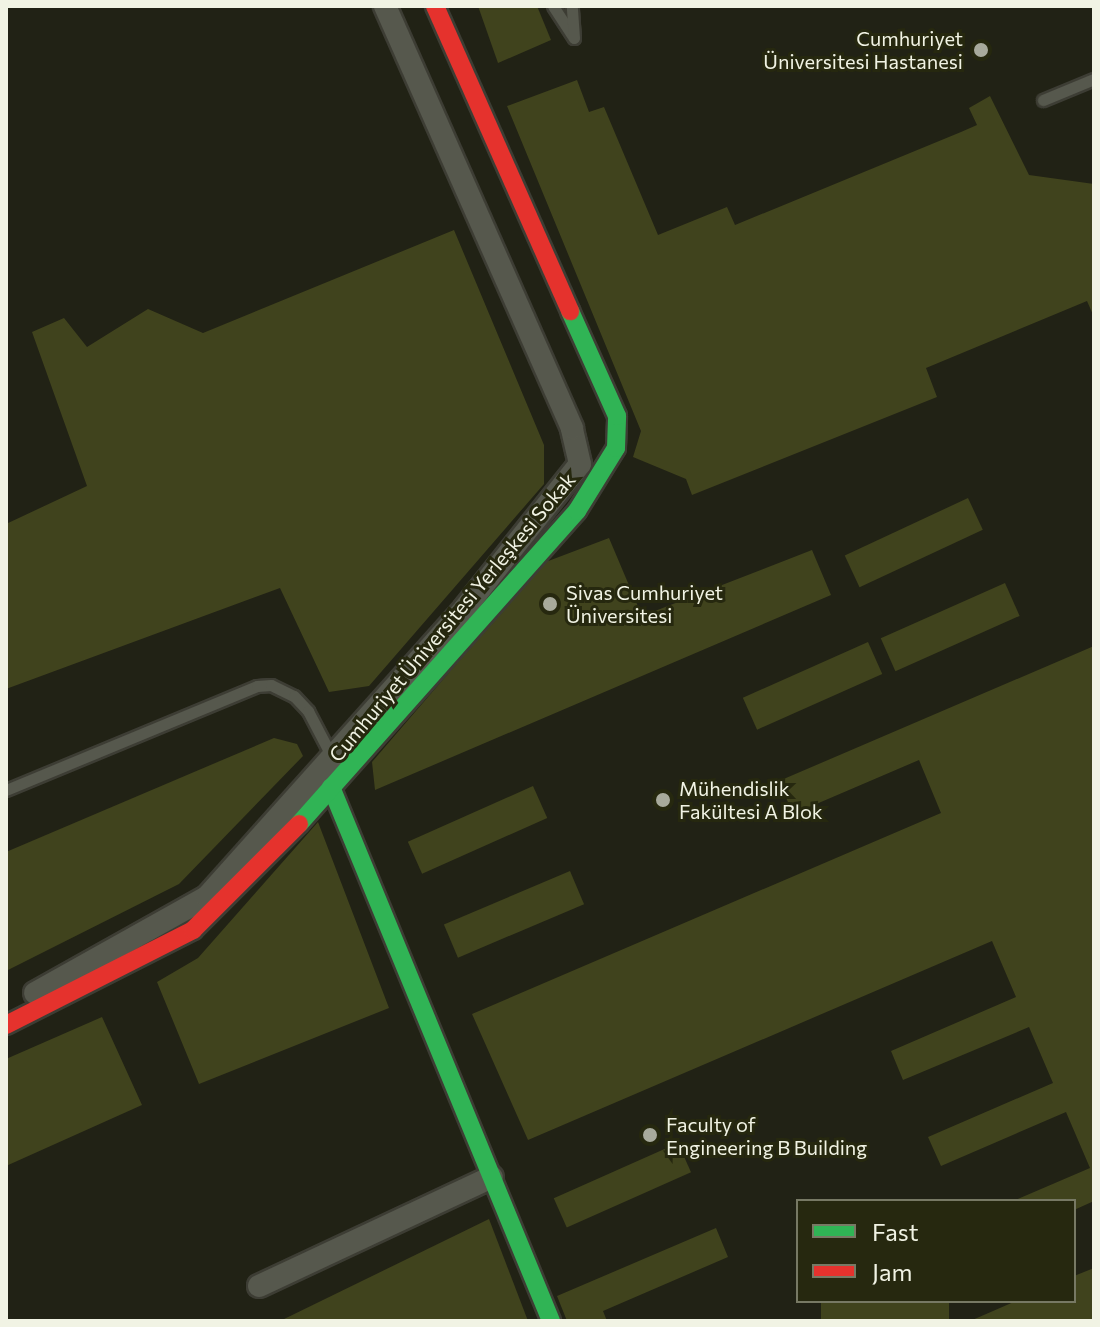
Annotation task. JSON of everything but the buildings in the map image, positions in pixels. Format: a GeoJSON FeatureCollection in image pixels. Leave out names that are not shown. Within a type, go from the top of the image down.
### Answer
{"type":"FeatureCollection","features":[{"type":"Feature","properties":{"kind":"street","name":"Cumhuriyet Üniversitesi Yerleşkesi Sokak"},"geometry":{"type":"LineString","coordinates":[[6,1008],[207,897],[465,608],[580,464],[572,428],[385,6]]}},
{"type":"Feature","properties":{"kind":"street","name":"Cumhuriyet Üniversitesi Yerleşkesi Sokak"},"geometry":{"type":"LineString","coordinates":[[6,1025],[193,930],[216,912],[577,511],[616,448],[617,416],[435,6]]}},
{"type":"Feature","properties":{"kind":"street","name":"Cumhuriyet Üniversitesi Yerleşkesi Sokak"},"geometry":{"type":"LineString","coordinates":[[331,787],[551,1321]]}},
{"type":"Feature","properties":{"kind":"street"},"geometry":{"type":"LineString","coordinates":[[259,1286],[492,1177]]}},
{"type":"Feature","properties":{"kind":"lane"},"geometry":{"type":"LineString","coordinates":[[553,6],[574,38],[572,6]]}},
{"type":"Feature","properties":{"kind":"lane"},"geometry":{"type":"LineString","coordinates":[[1043,100],[1094,79]]}},
{"type":"Feature","properties":{"kind":"lane"},"geometry":{"type":"LineString","coordinates":[[6,790],[257,686],[271,685],[294,696],[308,711],[333,759]]}},
{"type":"Feature","properties":{"kind":"green space"},"geometry":{"type":"Polygon","coordinates":[[[478,6],[537,6],[551,40],[498,63],[478,6]]]}},
{"type":"Feature","properties":{"kind":"green space"},"geometry":{"type":"Polygon","coordinates":[[[577,80],[589,112],[604,107],[658,235],[727,207],[735,225],[961,132],[977,125],[969,108],[990,96],[1029,175],[1094,184],[1094,317],[1087,301],[926,368],[937,397],[692,495],[686,479],[633,457],[641,431],[507,106],[577,80]]]}},
{"type":"Feature","properties":{"kind":"green space"},"geometry":{"type":"Polygon","coordinates":[[[454,230],[544,445],[544,484],[369,686],[329,692],[280,588],[6,689],[6,524],[87,486],[32,332],[64,318],[87,347],[148,309],[203,333],[454,230]]]}},
{"type":"Feature","properties":{"kind":"green space"},"geometry":{"type":"Polygon","coordinates":[[[968,498],[983,530],[860,587],[845,555],[968,498]]]}},
{"type":"Feature","properties":{"kind":"green space"},"geometry":{"type":"Polygon","coordinates":[[[609,538],[642,616],[812,550],[831,595],[375,790],[372,762],[543,563],[609,538]]]}},
{"type":"Feature","properties":{"kind":"green space"},"geometry":{"type":"Polygon","coordinates":[[[1005,583],[1020,616],[895,671],[881,638],[1005,583]]]}},
{"type":"Feature","properties":{"kind":"green space"},"geometry":{"type":"Polygon","coordinates":[[[868,642],[882,674],[757,730],[743,698],[868,642]]]}},
{"type":"Feature","properties":{"kind":"green space"},"geometry":{"type":"Polygon","coordinates":[[[1094,646],[1094,1201],[1076,1209],[1076,1199],[1018,1199],[1090,1168],[1066,1112],[941,1166],[928,1137],[1053,1083],[1029,1027],[903,1080],[891,1051],[1016,997],[992,941],[528,1140],[472,1014],[941,813],[919,760],[793,814],[779,781],[1094,646]]]}},
{"type":"Feature","properties":{"kind":"green space"},"geometry":{"type":"Polygon","coordinates":[[[274,738],[297,744],[303,756],[179,884],[6,971],[6,852],[274,738]]]}},
{"type":"Feature","properties":{"kind":"green space"},"geometry":{"type":"Polygon","coordinates":[[[533,786],[547,818],[422,874],[408,842],[533,786]]]}},
{"type":"Feature","properties":{"kind":"green space"},"geometry":{"type":"Polygon","coordinates":[[[318,822],[389,1008],[199,1084],[157,982],[198,958],[318,822]]]}},
{"type":"Feature","properties":{"kind":"green space"},"geometry":{"type":"Polygon","coordinates":[[[570,871],[584,904],[458,958],[444,925],[570,871]]]}},
{"type":"Feature","properties":{"kind":"green space"},"geometry":{"type":"Polygon","coordinates":[[[102,1017],[142,1105],[6,1166],[6,1059],[102,1017]]]}},
{"type":"Feature","properties":{"kind":"green space"},"geometry":{"type":"Polygon","coordinates":[[[678,1143],[691,1172],[567,1228],[554,1198],[678,1143]]]}},
{"type":"Feature","properties":{"kind":"green space"},"geometry":{"type":"Polygon","coordinates":[[[489,1219],[528,1321],[280,1321],[489,1219]]]}},
{"type":"Feature","properties":{"kind":"green space"},"geometry":{"type":"Polygon","coordinates":[[[716,1228],[728,1257],[603,1311],[607,1321],[567,1321],[557,1296],[716,1228]]]}},
{"type":"Feature","properties":{"kind":"green space"},"geometry":{"type":"Polygon","coordinates":[[[1094,1268],[1094,1321],[970,1321],[1011,1303],[1076,1303],[1076,1275],[1094,1268]]]}},
{"type":"Feature","properties":{"kind":"green space"},"geometry":{"type":"Polygon","coordinates":[[[821,1303],[949,1303],[949,1321],[821,1321],[821,1303]]]}},
{"type":"Feature","properties":{"kind":"traffic: fast"},"geometry":{"type":"LineString","coordinates":[[299,824],[577,511],[616,448],[617,416],[570,311]]}},
{"type":"Feature","properties":{"kind":"traffic: fast"},"geometry":{"type":"LineString","coordinates":[[331,787],[551,1321]]}},
{"type":"Feature","properties":{"kind":"traffic: jam"},"geometry":{"type":"LineString","coordinates":[[435,6],[570,311]]}},
{"type":"Feature","properties":{"kind":"traffic: jam"},"geometry":{"type":"LineString","coordinates":[[6,1025],[193,930],[299,824]]}},
{"type":"Feature","properties":{"kind":"place","name":"Cumhuriyet Üniversitesi Hastanesi"},"geometry":{"type":"Point","coordinates":[981,50]}},
{"type":"Feature","properties":{"kind":"place","name":"Sivas Cumhuriyet Üniversitesi"},"geometry":{"type":"Point","coordinates":[550,604]}},
{"type":"Feature","properties":{"kind":"place","name":"Mühendislik Fakültesi A Blok"},"geometry":{"type":"Point","coordinates":[663,800]}},
{"type":"Feature","properties":{"kind":"place","name":"Faculty of Engineering B Building"},"geometry":{"type":"Point","coordinates":[650,1135]}}]}
